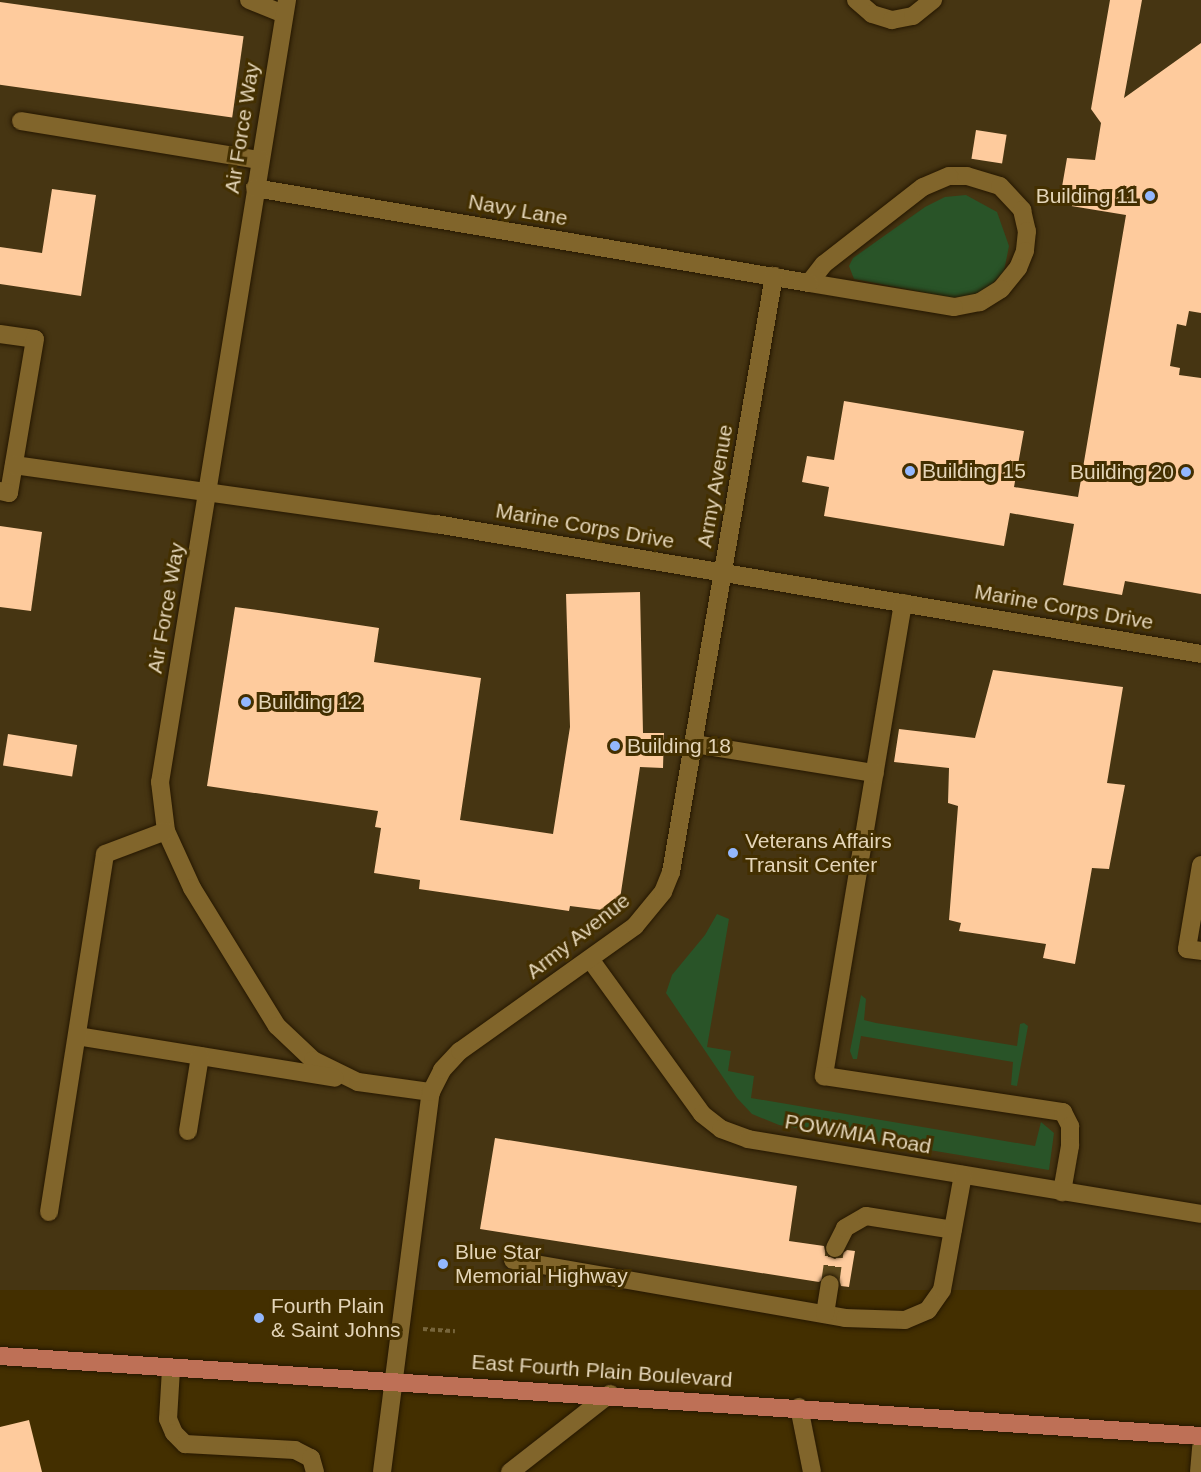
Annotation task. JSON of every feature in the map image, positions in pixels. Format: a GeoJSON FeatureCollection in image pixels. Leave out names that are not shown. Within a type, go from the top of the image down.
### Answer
{"type":"FeatureCollection","features":[{"type":"Feature","properties":{"kind":"main road","name":"East Fourth Plain Boulevard"},"geometry":{"type":"LineString","coordinates":[[0,1356],[171,1369],[394,1380],[1201,1436]]}},
{"type":"Feature","properties":{"kind":"street"},"geometry":{"type":"LineString","coordinates":[[249,0],[285,7]]}},
{"type":"Feature","properties":{"kind":"street"},"geometry":{"type":"LineString","coordinates":[[856,0],[872,14],[892,20],[913,16],[933,0]]}},
{"type":"Feature","properties":{"kind":"street","name":"Air Force Way"},"geometry":{"type":"LineString","coordinates":[[285,7],[160,782],[166,831],[192,888],[277,1026],[313,1060],[358,1082],[431,1092]]}},
{"type":"Feature","properties":{"kind":"street"},"geometry":{"type":"LineString","coordinates":[[21,121],[260,160]]}},
{"type":"Feature","properties":{"kind":"street","name":"Navy Lane"},"geometry":{"type":"LineString","coordinates":[[255,188],[774,276],[809,283],[939,307],[980,302],[1001,289],[1018,268],[1027,242],[1025,220],[1016,200],[1000,186],[967,176],[938,179],[857,237],[814,274],[809,283]]}},
{"type":"Feature","properties":{"kind":"street","name":"Army Avenue"},"geometry":{"type":"LineString","coordinates":[[382,1472],[431,1092],[442,1070],[460,1051],[635,926],[663,892],[678,847],[774,276]]}},
{"type":"Feature","properties":{"kind":"street"},"geometry":{"type":"LineString","coordinates":[[0,334],[35,339],[9,493],[0,491]]}},
{"type":"Feature","properties":{"kind":"street","name":"Marine Corps Drive"},"geometry":{"type":"LineString","coordinates":[[14,465],[436,524],[1201,654]]}},
{"type":"Feature","properties":{"kind":"street"},"geometry":{"type":"LineString","coordinates":[[903,603],[824,1076],[1063,1112],[1070,1126],[1070,1146],[1062,1191]]}},
{"type":"Feature","properties":{"kind":"street"},"geometry":{"type":"LineString","coordinates":[[695,744],[875,773]]}},
{"type":"Feature","properties":{"kind":"street"},"geometry":{"type":"LineString","coordinates":[[49,1212],[105,854],[166,831]]}},
{"type":"Feature","properties":{"kind":"street"},"geometry":{"type":"LineString","coordinates":[[1201,865],[1187,949],[1201,951]]}},
{"type":"Feature","properties":{"kind":"street","name":"POW/MIA Road"},"geometry":{"type":"LineString","coordinates":[[590,959],[702,1114],[722,1129],[748,1139],[1201,1214]]}},
{"type":"Feature","properties":{"kind":"street"},"geometry":{"type":"LineString","coordinates":[[77,1036],[358,1082]]}},
{"type":"Feature","properties":{"kind":"street"},"geometry":{"type":"LineString","coordinates":[[188,1131],[200,1056]]}},
{"type":"Feature","properties":{"kind":"street"},"geometry":{"type":"LineString","coordinates":[[513,1260],[825,1314],[905,1320],[928,1310],[942,1290],[963,1175]]}},
{"type":"Feature","properties":{"kind":"street"},"geometry":{"type":"LineString","coordinates":[[835,1248],[845,1228],[866,1216],[953,1230]]}},
{"type":"Feature","properties":{"kind":"street"},"geometry":{"type":"LineString","coordinates":[[825,1314],[830,1284]]}},
{"type":"Feature","properties":{"kind":"street"},"geometry":{"type":"LineString","coordinates":[[171,1369],[168,1419],[174,1433],[185,1444],[295,1450],[311,1458],[315,1472]]}},
{"type":"Feature","properties":{"kind":"street"},"geometry":{"type":"LineString","coordinates":[[510,1472],[610,1395]]}},
{"type":"Feature","properties":{"kind":"street"},"geometry":{"type":"LineString","coordinates":[[799,1407],[812,1472]]}},
{"type":"Feature","properties":{"kind":"street"},"geometry":{"type":"LineString","coordinates":[[1199,1472],[1201,1447]]}},
{"type":"Feature","properties":{"kind":"shaded area"},"geometry":{"type":"Polygon","coordinates":[[[0,0],[1201,0],[1201,1290],[0,1290],[0,0]]]}},
{"type":"Feature","properties":{"kind":"green space"},"geometry":{"type":"Polygon","coordinates":[[[966,195],[997,212],[1009,246],[1004,271],[984,293],[953,298],[854,279],[849,266],[853,258],[925,207],[945,197],[966,195]]]}},
{"type":"Feature","properties":{"kind":"green space"},"geometry":{"type":"Polygon","coordinates":[[[717,914],[729,919],[707,1047],[731,1051],[728,1071],[754,1076],[751,1098],[1035,1146],[1041,1122],[1054,1133],[1049,1170],[779,1125],[752,1114],[737,1098],[666,993],[672,975],[705,935],[717,914]]]}},
{"type":"Feature","properties":{"kind":"green space"},"geometry":{"type":"Polygon","coordinates":[[[861,995],[866,999],[864,1020],[876,1023],[1017,1046],[1020,1024],[1024,1023],[1028,1026],[1017,1086],[1011,1085],[1013,1062],[861,1036],[857,1059],[853,1059],[850,1051],[861,995]]]}},
{"type":"Feature","properties":{"kind":"building"},"geometry":{"type":"Polygon","coordinates":[[[1110,0],[1142,0],[1124,98],[1201,43],[1201,313],[1189,311],[1186,326],[1177,324],[1170,366],[1180,368],[1179,375],[1201,378],[1201,594],[1125,581],[1122,595],[1063,585],[1074,524],[1010,513],[1004,546],[824,516],[829,487],[802,482],[807,456],[834,460],[844,401],[1024,431],[1014,487],[1078,497],[1126,215],[1059,204],[1067,158],[1095,160],[1101,123],[1091,109],[1110,0]]]}},
{"type":"Feature","properties":{"kind":"building"},"geometry":{"type":"Polygon","coordinates":[[[0,2],[244,36],[232,117],[0,85],[0,2]]]}},
{"type":"Feature","properties":{"kind":"building"},"geometry":{"type":"Polygon","coordinates":[[[976,130],[1007,135],[1002,163],[971,159],[976,130]]]}},
{"type":"Feature","properties":{"kind":"building"},"geometry":{"type":"Polygon","coordinates":[[[52,189],[96,195],[81,296],[0,284],[0,247],[42,253],[52,189]]]}},
{"type":"Feature","properties":{"kind":"building"},"geometry":{"type":"Polygon","coordinates":[[[0,526],[42,532],[31,611],[0,607],[0,526]]]}},
{"type":"Feature","properties":{"kind":"building","name":"Building 18"},"geometry":{"type":"Polygon","coordinates":[[[640,592],[643,733],[664,733],[663,768],[640,767],[618,912],[570,906],[569,911],[419,889],[420,880],[374,873],[381,828],[375,827],[378,811],[207,786],[235,607],[279,613],[379,628],[374,662],[481,678],[460,820],[553,834],[570,727],[566,594],[640,592]]]}},
{"type":"Feature","properties":{"kind":"building"},"geometry":{"type":"Polygon","coordinates":[[[993,670],[1123,687],[1107,783],[1125,785],[1109,869],[1092,868],[1075,964],[1043,958],[1046,944],[959,931],[961,923],[949,920],[958,806],[948,803],[949,768],[894,762],[899,729],[975,738],[993,670]]]}},
{"type":"Feature","properties":{"kind":"building"},"geometry":{"type":"Polygon","coordinates":[[[8,734],[77,745],[72,777],[3,766],[8,734]]]}},
{"type":"Feature","properties":{"kind":"building"},"geometry":{"type":"Polygon","coordinates":[[[495,1138],[797,1186],[789,1241],[824,1246],[826,1255],[835,1259],[847,1250],[855,1251],[849,1287],[841,1286],[838,1276],[831,1273],[819,1282],[480,1229],[495,1138]]]}},
{"type":"Feature","properties":{"kind":"building"},"geometry":{"type":"Polygon","coordinates":[[[29,1420],[42,1472],[0,1472],[0,1427],[29,1420]]]}},
{"type":"Feature","properties":{"kind":"tunnel"},"geometry":{"type":"LineString","coordinates":[[830,1284],[835,1248]]}},
{"type":"Feature","properties":{"kind":"place","name":"Building 11"},"geometry":{"type":"Point","coordinates":[1150,196]}},
{"type":"Feature","properties":{"kind":"place","name":"Building 15"},"geometry":{"type":"Point","coordinates":[910,471]}},
{"type":"Feature","properties":{"kind":"place","name":"Building 20"},"geometry":{"type":"Point","coordinates":[1186,472]}},
{"type":"Feature","properties":{"kind":"place","name":"Building 12"},"geometry":{"type":"Point","coordinates":[246,702]}},
{"type":"Feature","properties":{"kind":"place","name":"Building 18"},"geometry":{"type":"Point","coordinates":[615,746]}},
{"type":"Feature","properties":{"kind":"place","name":"Veterans Affairs Transit Center"},"geometry":{"type":"Point","coordinates":[733,853]}},
{"type":"Feature","properties":{"kind":"place","name":"Blue Star Memorial Highway"},"geometry":{"type":"Point","coordinates":[443,1264]}},
{"type":"Feature","properties":{"kind":"place","name":"Fourth Plain & Saint Johns"},"geometry":{"type":"Point","coordinates":[259,1318]}}]}
